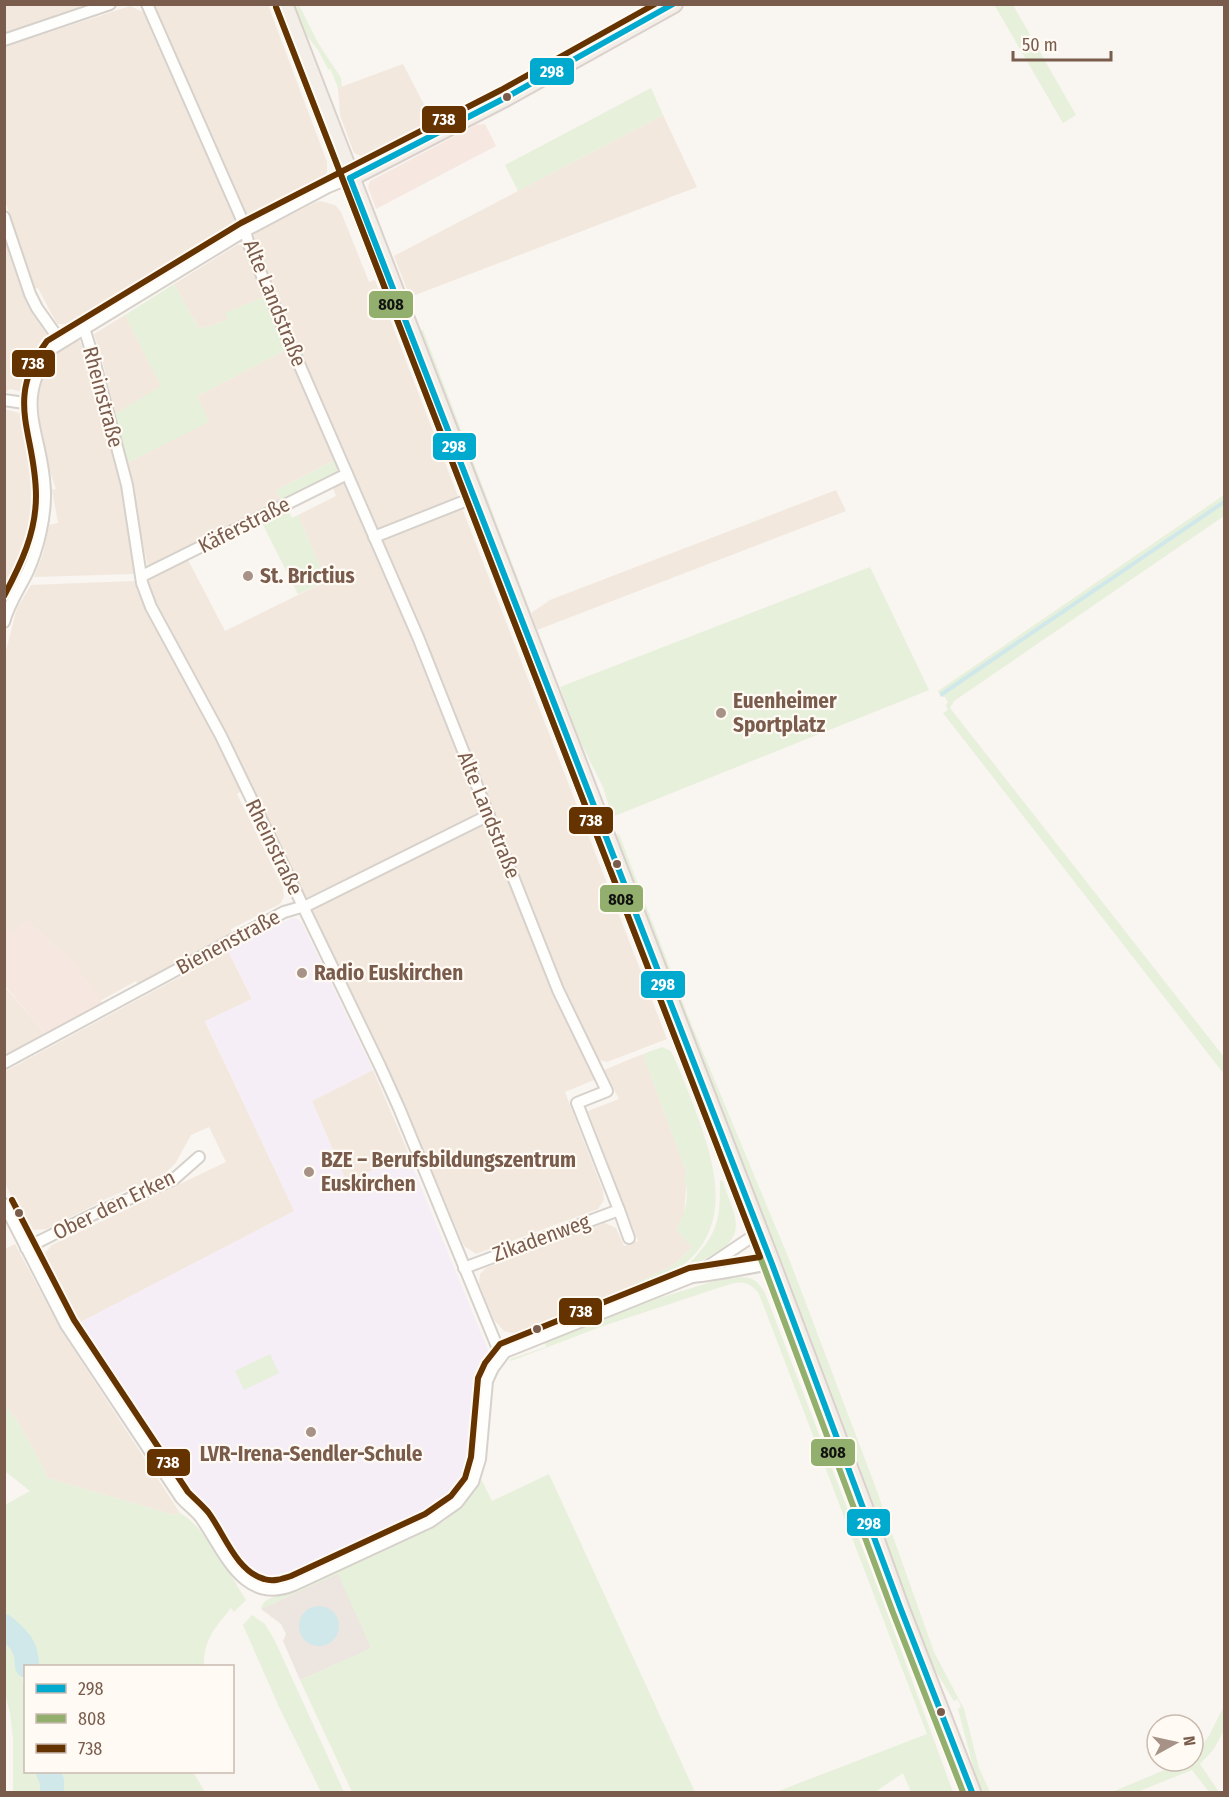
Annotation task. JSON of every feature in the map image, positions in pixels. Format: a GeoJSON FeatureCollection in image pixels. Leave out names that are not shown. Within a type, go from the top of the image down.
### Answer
{"type":"FeatureCollection","features":[{"type":"Feature","properties":{"kind":"main road"},"geometry":{"type":"LineString","coordinates":[[284,4],[772,1264],[972,1792]]}},
{"type":"Feature","properties":{"kind":"main road"},"geometry":{"type":"LineString","coordinates":[[350,177],[505,98],[674,4]]}},
{"type":"Feature","properties":{"kind":"street"},"geometry":{"type":"LineString","coordinates":[[4,40],[110,4]]}},
{"type":"Feature","properties":{"kind":"street","name":"Alte Landstraße"},"geometry":{"type":"LineString","coordinates":[[147,4],[417,637],[558,990],[607,1091],[577,1103],[619,1210]]}},
{"type":"Feature","properties":{"kind":"street"},"geometry":{"type":"LineString","coordinates":[[4,622],[8,599],[32,562],[44,508],[44,482],[31,404],[36,376],[48,356],[61,342],[245,231],[350,177]]}},
{"type":"Feature","properties":{"kind":"street"},"geometry":{"type":"LineString","coordinates":[[4,217],[30,294],[61,342]]}},
{"type":"Feature","properties":{"kind":"street","name":"Rheinstraße"},"geometry":{"type":"LineString","coordinates":[[84,328],[127,485],[141,576],[157,620],[221,736],[399,1108],[501,1356]]}},
{"type":"Feature","properties":{"kind":"street"},"geometry":{"type":"LineString","coordinates":[[4,400],[31,404]]}},
{"type":"Feature","properties":{"kind":"street","name":"Käferstraße"},"geometry":{"type":"LineString","coordinates":[[141,576],[347,474]]}},
{"type":"Feature","properties":{"kind":"street"},"geometry":{"type":"LineString","coordinates":[[374,537],[475,497]]}},
{"type":"Feature","properties":{"kind":"street","name":"Bienenstraße"},"geometry":{"type":"LineString","coordinates":[[4,1063],[264,922],[302,906],[489,815]]}},
{"type":"Feature","properties":{"kind":"street","name":"Ober den Erken"},"geometry":{"type":"LineString","coordinates":[[26,1248],[92,1215],[174,1179],[199,1157]]}},
{"type":"Feature","properties":{"kind":"street"},"geometry":{"type":"LineString","coordinates":[[4,1204],[66,1325],[181,1498],[199,1515],[244,1579],[260,1589],[276,1590],[294,1585],[430,1522],[457,1503],[473,1482],[478,1468],[487,1382],[501,1356],[518,1346],[692,1277],[759,1232]]}},
{"type":"Feature","properties":{"kind":"street"},"geometry":{"type":"LineString","coordinates":[[619,1210],[629,1238]]}},
{"type":"Feature","properties":{"kind":"street","name":"Zikadenweg"},"geometry":{"type":"LineString","coordinates":[[464,1268],[619,1210]]}},
{"type":"Feature","properties":{"kind":"street"},"geometry":{"type":"LineString","coordinates":[[692,1277],[717,1275],[772,1264]]}},
{"type":"Feature","properties":{"kind":"shaded area"},"geometry":{"type":"Polygon","coordinates":[[[5,4],[94,5],[5,34],[5,4]]]}},
{"type":"Feature","properties":{"kind":"shaded area"},"geometry":{"type":"Polygon","coordinates":[[[154,5],[268,5],[327,162],[327,172],[323,179],[249,220],[154,5]]]}},
{"type":"Feature","properties":{"kind":"shaded area"},"geometry":{"type":"Polygon","coordinates":[[[130,6],[143,12],[239,226],[139,287],[137,285],[72,324],[57,324],[38,288],[35,288],[5,201],[4,47],[130,6]]]}},
{"type":"Feature","properties":{"kind":"shaded area"},"geometry":{"type":"Polygon","coordinates":[[[403,64],[432,120],[363,157],[354,153],[340,115],[338,88],[403,64]]]}},
{"type":"Feature","properties":{"kind":"shaded area"},"geometry":{"type":"Polygon","coordinates":[[[663,115],[697,187],[410,297],[394,256],[663,115]]]}},
{"type":"Feature","properties":{"kind":"shaded area"},"geometry":{"type":"Polygon","coordinates":[[[485,124],[496,146],[376,209],[368,187],[370,181],[476,125],[485,124]]]}},
{"type":"Feature","properties":{"kind":"shaded area"},"geometry":{"type":"Polygon","coordinates":[[[320,201],[335,205],[341,212],[369,282],[375,280],[459,499],[377,530],[253,238],[255,233],[320,201]]]}},
{"type":"Feature","properties":{"kind":"shaded area"},"geometry":{"type":"Polygon","coordinates":[[[4,233],[27,303],[51,340],[28,377],[23,392],[10,389],[5,393],[4,233]]]}},
{"type":"Feature","properties":{"kind":"shaded area"},"geometry":{"type":"Polygon","coordinates":[[[237,245],[244,245],[266,296],[226,313],[228,320],[199,329],[174,284],[237,245]]]}},
{"type":"Feature","properties":{"kind":"shaded area"},"geometry":{"type":"Polygon","coordinates":[[[125,315],[162,387],[115,414],[94,334],[125,315]]]}},
{"type":"Feature","properties":{"kind":"shaded area"},"geometry":{"type":"Polygon","coordinates":[[[79,340],[89,362],[122,487],[134,574],[34,577],[43,554],[49,525],[58,523],[52,490],[56,489],[40,422],[38,396],[47,365],[58,352],[79,340]]]}},
{"type":"Feature","properties":{"kind":"shaded area"},"geometry":{"type":"Polygon","coordinates":[[[286,350],[335,460],[276,490],[282,501],[148,568],[127,463],[208,422],[197,396],[286,350]]]}},
{"type":"Feature","properties":{"kind":"shaded area"},"geometry":{"type":"Polygon","coordinates":[[[4,409],[23,414],[35,472],[37,499],[29,549],[15,583],[5,587],[4,409]]]}},
{"type":"Feature","properties":{"kind":"shaded area"},"geometry":{"type":"Polygon","coordinates":[[[340,482],[344,483],[402,616],[480,810],[478,814],[306,898],[303,897],[220,724],[155,606],[148,583],[150,576],[187,558],[225,631],[326,581],[298,515],[336,496],[332,486],[340,482]]]}},
{"type":"Feature","properties":{"kind":"shaded area"},"geometry":{"type":"Polygon","coordinates":[[[836,490],[846,511],[537,630],[531,613],[550,600],[836,490]]]}},
{"type":"Feature","properties":{"kind":"shaded area"},"geometry":{"type":"Polygon","coordinates":[[[462,508],[667,1039],[607,1062],[599,1060],[566,995],[436,669],[381,539],[462,508]]]}},
{"type":"Feature","properties":{"kind":"shaded area"},"geometry":{"type":"Polygon","coordinates":[[[134,581],[241,791],[237,794],[283,888],[284,897],[280,904],[231,929],[232,933],[138,984],[136,981],[100,1001],[71,960],[27,921],[12,934],[5,925],[4,658],[17,608],[31,585],[134,581]]]}},
{"type":"Feature","properties":{"kind":"shaded area"},"geometry":{"type":"Polygon","coordinates":[[[486,822],[557,999],[594,1080],[565,1092],[603,1191],[604,1200],[598,1209],[476,1254],[464,1246],[404,1106],[312,911],[317,906],[486,822]]]}},
{"type":"Feature","properties":{"kind":"shaded area"},"geometry":{"type":"Polygon","coordinates":[[[292,918],[298,919],[303,925],[373,1070],[312,1101],[347,1183],[407,1153],[490,1355],[479,1381],[472,1456],[465,1478],[451,1497],[432,1511],[284,1579],[270,1582],[256,1579],[248,1571],[204,1507],[187,1491],[75,1325],[294,1211],[205,1021],[252,999],[228,951],[292,918]]]}},
{"type":"Feature","properties":{"kind":"shaded area"},"geometry":{"type":"Polygon","coordinates":[[[27,921],[71,960],[102,1003],[45,1033],[5,986],[5,925],[12,934],[27,921]]]}},
{"type":"Feature","properties":{"kind":"shaded area"},"geometry":{"type":"Polygon","coordinates":[[[228,951],[252,999],[205,1022],[295,1211],[75,1325],[44,1266],[43,1255],[52,1245],[226,1162],[209,1127],[191,1135],[175,1164],[164,1174],[106,1199],[47,1229],[33,1230],[24,1225],[5,1183],[4,1072],[228,951]]]}},
{"type":"Feature","properties":{"kind":"shaded area"},"geometry":{"type":"Polygon","coordinates":[[[4,986],[45,1033],[5,1055],[4,1055],[4,986]]]}},
{"type":"Feature","properties":{"kind":"shaded area"},"geometry":{"type":"Polygon","coordinates":[[[643,1054],[687,1174],[684,1215],[676,1230],[692,1247],[674,1265],[638,1282],[640,1286],[517,1334],[504,1331],[494,1320],[479,1284],[480,1274],[486,1268],[605,1223],[616,1228],[624,1246],[638,1241],[588,1111],[619,1099],[604,1070],[643,1054]]]}},
{"type":"Feature","properties":{"kind":"shaded area"},"geometry":{"type":"Polygon","coordinates":[[[373,1070],[408,1152],[347,1183],[312,1101],[373,1070]]]}},
{"type":"Feature","properties":{"kind":"shaded area"},"geometry":{"type":"Polygon","coordinates":[[[15,1244],[62,1332],[180,1513],[174,1515],[47,1478],[17,1420],[5,1407],[5,1249],[15,1244]]]}},
{"type":"Feature","properties":{"kind":"shaded area"},"geometry":{"type":"Polygon","coordinates":[[[338,1573],[372,1648],[300,1680],[283,1641],[286,1634],[281,1624],[261,1609],[338,1573]]]}},
{"type":"Feature","properties":{"kind":"green space"},"geometry":{"type":"Polygon","coordinates":[[[293,5],[299,5],[318,43],[341,78],[342,87],[338,88],[331,70],[328,69],[318,50],[304,32],[293,5]]]}},
{"type":"Feature","properties":{"kind":"green space"},"geometry":{"type":"Polygon","coordinates":[[[1013,5],[1076,115],[1063,123],[995,6],[1013,5]]]}},
{"type":"Feature","properties":{"kind":"green space"},"geometry":{"type":"Polygon","coordinates":[[[651,88],[663,115],[518,191],[505,165],[651,88]]]}},
{"type":"Feature","properties":{"kind":"green space"},"geometry":{"type":"Polygon","coordinates":[[[174,284],[199,329],[228,320],[225,313],[266,296],[286,350],[197,396],[209,422],[127,463],[115,414],[161,386],[125,315],[174,284]]]}},
{"type":"Feature","properties":{"kind":"green space"},"geometry":{"type":"Polygon","coordinates":[[[423,330],[531,613],[529,614],[418,332],[423,330]]]}},
{"type":"Feature","properties":{"kind":"green space"},"geometry":{"type":"Polygon","coordinates":[[[335,460],[338,468],[336,474],[282,501],[276,490],[335,460]]]}},
{"type":"Feature","properties":{"kind":"green space"},"geometry":{"type":"Polygon","coordinates":[[[1224,495],[1224,516],[954,701],[950,708],[1224,1057],[1224,1074],[943,713],[948,710],[946,705],[948,702],[945,697],[941,697],[938,691],[1224,495]]]}},
{"type":"Feature","properties":{"kind":"green space"},"geometry":{"type":"Polygon","coordinates":[[[287,508],[292,518],[298,515],[326,581],[298,594],[261,521],[287,508]]]}},
{"type":"Feature","properties":{"kind":"green space","name":"Euenheimer Sportplatz"},"geometry":{"type":"Polygon","coordinates":[[[870,567],[929,690],[612,817],[603,787],[577,735],[560,687],[870,567]]]}},
{"type":"Feature","properties":{"kind":"green space"},"geometry":{"type":"Polygon","coordinates":[[[619,834],[688,1016],[791,1264],[874,1483],[934,1652],[964,1709],[979,1768],[990,1792],[982,1792],[972,1767],[958,1709],[961,1707],[958,1699],[954,1701],[933,1670],[870,1494],[780,1257],[629,880],[633,878],[615,835],[619,834]]]}},
{"type":"Feature","properties":{"kind":"green space"},"geometry":{"type":"Polygon","coordinates":[[[662,1047],[671,1051],[704,1135],[714,1175],[716,1196],[714,1215],[708,1234],[697,1251],[681,1267],[640,1286],[638,1282],[674,1265],[692,1247],[676,1230],[686,1204],[687,1190],[684,1176],[687,1174],[643,1054],[662,1047]]]}},
{"type":"Feature","properties":{"kind":"green space"},"geometry":{"type":"Polygon","coordinates":[[[720,1180],[723,1181],[733,1209],[736,1226],[734,1234],[721,1250],[677,1275],[700,1251],[716,1225],[720,1180]]]}},
{"type":"Feature","properties":{"kind":"green space"},"geometry":{"type":"Polygon","coordinates":[[[731,1276],[732,1279],[743,1277],[752,1279],[765,1293],[953,1792],[911,1792],[903,1773],[875,1792],[776,1792],[927,1734],[759,1294],[755,1289],[746,1283],[727,1285],[603,1326],[511,1361],[510,1359],[546,1347],[545,1342],[659,1298],[731,1276]]]}},
{"type":"Feature","properties":{"kind":"green space"},"geometry":{"type":"Polygon","coordinates":[[[270,1354],[279,1373],[244,1390],[235,1371],[270,1354]]]}},
{"type":"Feature","properties":{"kind":"green space"},"geometry":{"type":"Polygon","coordinates":[[[5,1407],[17,1420],[47,1478],[174,1515],[180,1513],[199,1529],[225,1565],[246,1600],[234,1612],[231,1608],[215,1628],[208,1641],[204,1665],[32,1665],[27,1644],[5,1617],[5,1505],[30,1491],[5,1471],[5,1407]]]}},
{"type":"Feature","properties":{"kind":"green space"},"geometry":{"type":"Polygon","coordinates":[[[549,1474],[695,1792],[352,1792],[300,1680],[371,1648],[338,1574],[261,1609],[262,1605],[270,1598],[285,1595],[443,1522],[462,1507],[481,1479],[492,1501],[549,1474]]]}},
{"type":"Feature","properties":{"kind":"green space"},"geometry":{"type":"Polygon","coordinates":[[[252,1615],[265,1624],[275,1641],[344,1792],[321,1792],[279,1707],[243,1625],[252,1615]]]}},
{"type":"Feature","properties":{"kind":"green space"},"geometry":{"type":"Polygon","coordinates":[[[5,1632],[15,1640],[23,1655],[24,1773],[41,1773],[46,1792],[13,1792],[13,1738],[5,1694],[5,1632]]]}},
{"type":"Feature","properties":{"kind":"green space"},"geometry":{"type":"Polygon","coordinates":[[[1224,1706],[1224,1731],[1205,1759],[1205,1741],[1224,1706]]]}},
{"type":"Feature","properties":{"kind":"green space"},"geometry":{"type":"Polygon","coordinates":[[[1205,1771],[1219,1792],[1209,1792],[1194,1773],[1205,1771]]]}},
{"type":"Feature","properties":{"kind":"green space"},"geometry":{"type":"Polygon","coordinates":[[[54,1773],[194,1773],[205,1792],[57,1792],[58,1786],[54,1773]]]}},
{"type":"Feature","properties":{"kind":"green space"},"geometry":{"type":"Polygon","coordinates":[[[1157,1773],[1184,1773],[1137,1792],[1112,1792],[1157,1773]]]}},
{"type":"Feature","properties":{"kind":"water"},"geometry":{"type":"Polygon","coordinates":[[[319,1606],[327,1607],[333,1612],[338,1618],[338,1634],[333,1640],[327,1645],[319,1646],[311,1645],[305,1640],[300,1634],[299,1626],[300,1618],[305,1612],[311,1607],[319,1606]]]}},
{"type":"Feature","properties":{"kind":"waterway"},"geometry":{"type":"LineString","coordinates":[[942,694],[1224,502]]}},
{"type":"Feature","properties":{"kind":"waterway"},"geometry":{"type":"LineString","coordinates":[[4,1626],[21,1643],[26,1653],[27,1665]]}},
{"type":"Feature","properties":{"kind":"waterway"},"geometry":{"type":"LineString","coordinates":[[48,1773],[52,1781],[52,1792]]}},
{"type":"Feature","properties":{"kind":"transit line","name":"738"},"geometry":{"type":"LineString","coordinates":[[4,596],[22,560],[33,523],[36,496],[35,474],[24,400],[34,362],[47,341],[241,223],[501,90],[655,4]]}},
{"type":"Feature","properties":{"kind":"transit line","name":"298"},"geometry":{"type":"LineString","coordinates":[[350,178],[505,98],[673,4]]}},
{"type":"Feature","properties":{"kind":"transit line","name":"808"},"geometry":{"type":"LineString","coordinates":[[276,7],[764,1267],[892,1610],[963,1792]]}},
{"type":"Feature","properties":{"kind":"transit line","name":"738"},"geometry":{"type":"LineString","coordinates":[[12,1200],[74,1320],[188,1492],[208,1512],[238,1560],[254,1575],[271,1580],[291,1576],[425,1514],[451,1496],[465,1478],[471,1457],[478,1378],[485,1363],[500,1344],[689,1268],[760,1257],[276,7]]}},
{"type":"Feature","properties":{"kind":"transit line","name":"298"},"geometry":{"type":"LineString","coordinates":[[350,178],[772,1264],[972,1792]]}},
{"type":"Feature","properties":{"kind":"place","name":"St. Brictius"},"geometry":{"type":"Point","coordinates":[248,576]}},
{"type":"Feature","properties":{"kind":"place","name":"Euenheimer Sportplatz"},"geometry":{"type":"Point","coordinates":[721,713]}},
{"type":"Feature","properties":{"kind":"place","name":"Radio Euskirchen"},"geometry":{"type":"Point","coordinates":[302,973]}},
{"type":"Feature","properties":{"kind":"place","name":"BZE – Berufsbildungszentrum Euskirchen"},"geometry":{"type":"Point","coordinates":[309,1172]}},
{"type":"Feature","properties":{"kind":"place","name":"LVR-Irena-Sendler-Schule"},"geometry":{"type":"Point","coordinates":[311,1432]}}]}
